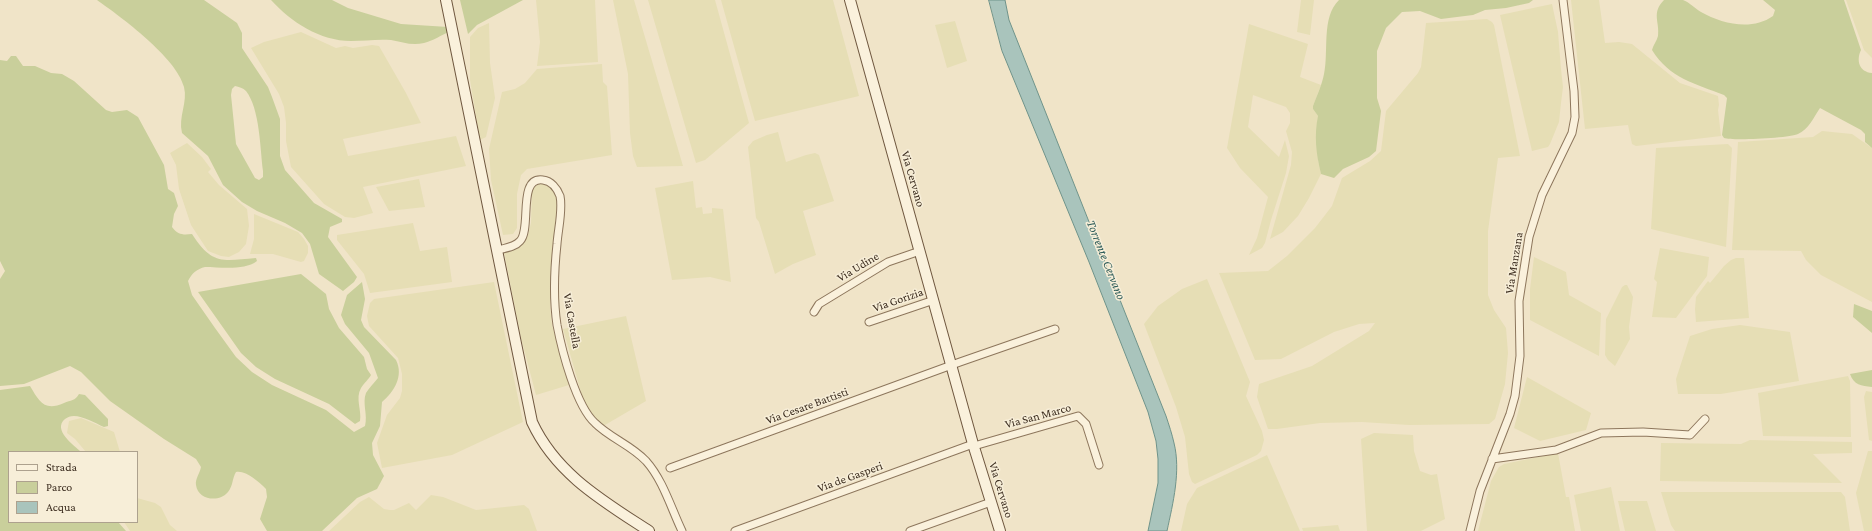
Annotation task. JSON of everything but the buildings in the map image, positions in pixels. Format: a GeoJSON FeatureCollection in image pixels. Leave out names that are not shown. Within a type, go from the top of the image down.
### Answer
{"type":"FeatureCollection","features":[{"type":"Feature","properties":{"kind":"main road"},"geometry":{"type":"LineString","coordinates":[[446,0],[498,250],[529,412],[539,436],[556,462],[592,494],[649,531]]}},
{"type":"Feature","properties":{"kind":"main road","name":"Via Cervano"},"geometry":{"type":"LineString","coordinates":[[850,0],[999,530]]}},
{"type":"Feature","properties":{"kind":"street","name":"Via Manzana"},"geometry":{"type":"LineString","coordinates":[[1470,531],[1480,491],[1510,414],[1515,396],[1520,356],[1519,301],[1529,237],[1542,195],[1572,133],[1574,125],[1574,92],[1563,0]]}},
{"type":"Feature","properties":{"kind":"street","name":"Via Castella"},"geometry":{"type":"LineString","coordinates":[[498,250],[512,247],[522,240],[526,224],[528,188],[532,183],[540,179],[550,182],[556,188],[561,203],[553,281],[556,318],[561,343],[580,403],[586,414],[595,423],[635,452],[653,471],[682,531]]}},
{"type":"Feature","properties":{"kind":"street","name":"Via Udine"},"geometry":{"type":"LineString","coordinates":[[814,312],[819,304],[882,265],[920,250]]}},
{"type":"Feature","properties":{"kind":"street","name":"Via Gorizia"},"geometry":{"type":"LineString","coordinates":[[869,322],[934,300]]}},
{"type":"Feature","properties":{"kind":"street"},"geometry":{"type":"LineString","coordinates":[[952,365],[1056,329]]}},
{"type":"Feature","properties":{"kind":"street","name":"Via Cesare Battisti"},"geometry":{"type":"LineString","coordinates":[[670,468],[952,365]]}},
{"type":"Feature","properties":{"kind":"street","name":"Via San Marco"},"geometry":{"type":"LineString","coordinates":[[974,445],[1078,416],[1086,424],[1099,466]]}},
{"type":"Feature","properties":{"kind":"street"},"geometry":{"type":"LineString","coordinates":[[1492,459],[1556,450],[1601,433],[1643,432],[1690,435],[1705,419]]}},
{"type":"Feature","properties":{"kind":"street","name":"Via de Gasperi"},"geometry":{"type":"LineString","coordinates":[[734,531],[974,445]]}},
{"type":"Feature","properties":{"kind":"street"},"geometry":{"type":"LineString","coordinates":[[910,531],[991,502]]}},
{"type":"Feature","properties":{"kind":"shaded area"},"geometry":{"type":"Polygon","coordinates":[[[536,0],[595,0],[598,62],[537,66],[540,42],[536,0]]]}},
{"type":"Feature","properties":{"kind":"shaded area"},"geometry":{"type":"Polygon","coordinates":[[[613,0],[634,0],[683,166],[637,167],[633,156],[630,133],[628,74],[613,0]]]}},
{"type":"Feature","properties":{"kind":"shaded area"},"geometry":{"type":"Polygon","coordinates":[[[648,0],[715,0],[749,123],[705,160],[696,163],[648,0]]]}},
{"type":"Feature","properties":{"kind":"shaded area"},"geometry":{"type":"Polygon","coordinates":[[[721,0],[833,0],[859,96],[755,121],[721,0]]]}},
{"type":"Feature","properties":{"kind":"shaded area"},"geometry":{"type":"Polygon","coordinates":[[[1301,0],[1314,0],[1310,35],[1297,32],[1301,0]]]}},
{"type":"Feature","properties":{"kind":"shaded area"},"geometry":{"type":"Polygon","coordinates":[[[1571,0],[1599,0],[1605,43],[1619,42],[1632,44],[1680,83],[1718,96],[1721,136],[1636,146],[1632,144],[1628,125],[1585,129],[1571,0]]]}},
{"type":"Feature","properties":{"kind":"shaded area"},"geometry":{"type":"Polygon","coordinates":[[[1846,0],[1872,0],[1872,58],[1864,50],[1846,0]]]}},
{"type":"Feature","properties":{"kind":"shaded area"},"geometry":{"type":"Polygon","coordinates":[[[1552,4],[1558,32],[1563,87],[1559,122],[1548,147],[1532,151],[1500,15],[1552,4]]]}},
{"type":"Feature","properties":{"kind":"shaded area"},"geometry":{"type":"Polygon","coordinates":[[[1487,19],[1494,25],[1520,156],[1498,158],[1488,231],[1488,295],[1494,310],[1506,328],[1508,353],[1505,384],[1495,419],[1489,424],[1409,425],[1362,422],[1320,423],[1268,429],[1257,397],[1259,384],[1312,366],[1369,331],[1375,323],[1359,324],[1334,332],[1281,359],[1255,360],[1219,273],[1268,271],[1287,256],[1315,228],[1332,206],[1342,178],[1370,161],[1381,151],[1386,111],[1418,73],[1421,67],[1426,23],[1487,19]]]}},
{"type":"Feature","properties":{"kind":"shaded area"},"geometry":{"type":"Polygon","coordinates":[[[955,21],[967,61],[947,68],[935,25],[955,21]]]}},
{"type":"Feature","properties":{"kind":"shaded area"},"geometry":{"type":"Polygon","coordinates":[[[489,23],[490,63],[495,98],[486,137],[480,140],[470,80],[470,37],[478,28],[489,23]]]}},
{"type":"Feature","properties":{"kind":"shaded area"},"geometry":{"type":"Polygon","coordinates":[[[1249,24],[1308,44],[1300,77],[1321,85],[1313,109],[1318,116],[1318,160],[1321,174],[1298,216],[1283,232],[1270,239],[1291,165],[1292,152],[1286,131],[1290,123],[1290,113],[1286,107],[1253,95],[1248,127],[1279,157],[1285,140],[1289,156],[1286,173],[1265,243],[1262,248],[1249,255],[1257,238],[1268,197],[1240,168],[1227,148],[1249,24]]]}},
{"type":"Feature","properties":{"kind":"shaded area"},"geometry":{"type":"Polygon","coordinates":[[[301,32],[336,48],[345,46],[353,48],[372,45],[379,46],[421,123],[343,139],[348,156],[456,136],[466,166],[363,187],[373,213],[354,218],[345,217],[324,204],[291,167],[286,141],[284,107],[279,94],[251,48],[264,42],[301,32]]]}},
{"type":"Feature","properties":{"kind":"shaded area"},"geometry":{"type":"Polygon","coordinates":[[[602,64],[603,82],[607,86],[612,155],[527,169],[521,175],[517,194],[517,228],[513,234],[503,235],[491,180],[489,149],[502,92],[515,89],[525,83],[537,69],[602,64]]]}},
{"type":"Feature","properties":{"kind":"shaded area"},"geometry":{"type":"Polygon","coordinates":[[[1822,131],[1852,134],[1872,148],[1872,302],[1821,275],[1806,260],[1801,251],[1732,250],[1738,142],[1813,137],[1822,131]]]}},
{"type":"Feature","properties":{"kind":"shaded area"},"geometry":{"type":"Polygon","coordinates":[[[778,132],[786,162],[815,153],[819,155],[834,201],[803,211],[816,255],[793,264],[775,274],[759,222],[756,218],[748,147],[753,141],[778,132]]]}},
{"type":"Feature","properties":{"kind":"shaded area"},"geometry":{"type":"Polygon","coordinates":[[[187,143],[202,157],[211,169],[208,172],[219,185],[247,209],[249,226],[246,244],[239,252],[229,257],[221,256],[208,251],[191,225],[179,189],[176,165],[170,153],[187,143]]]}},
{"type":"Feature","properties":{"kind":"shaded area"},"geometry":{"type":"Polygon","coordinates":[[[1728,144],[1732,148],[1726,247],[1651,229],[1656,148],[1728,144]]]}},
{"type":"Feature","properties":{"kind":"shaded area"},"geometry":{"type":"Polygon","coordinates":[[[419,179],[425,207],[389,211],[376,187],[419,179]]]}},
{"type":"Feature","properties":{"kind":"shaded area"},"geometry":{"type":"Polygon","coordinates":[[[693,181],[696,208],[702,207],[703,214],[712,213],[712,208],[723,209],[731,282],[710,277],[672,280],[655,188],[693,181]]]}},
{"type":"Feature","properties":{"kind":"shaded area"},"geometry":{"type":"Polygon","coordinates":[[[542,182],[555,189],[558,205],[552,254],[550,308],[552,325],[569,385],[536,395],[521,338],[504,252],[521,244],[528,235],[531,223],[532,189],[535,185],[542,182]]]}},
{"type":"Feature","properties":{"kind":"shaded area"},"geometry":{"type":"Polygon","coordinates":[[[254,214],[298,232],[308,246],[308,253],[304,261],[301,262],[273,254],[250,254],[254,239],[254,214]]]}},
{"type":"Feature","properties":{"kind":"shaded area"},"geometry":{"type":"Polygon","coordinates":[[[413,223],[420,251],[447,247],[452,282],[370,293],[364,274],[337,240],[337,235],[413,223]]]}},
{"type":"Feature","properties":{"kind":"shaded area"},"geometry":{"type":"Polygon","coordinates":[[[1660,248],[1709,257],[1707,276],[1676,318],[1652,317],[1657,282],[1654,279],[1660,248]]]}},
{"type":"Feature","properties":{"kind":"shaded area"},"geometry":{"type":"Polygon","coordinates":[[[1534,257],[1566,272],[1569,295],[1601,313],[1599,356],[1530,320],[1530,289],[1534,257]]]}},
{"type":"Feature","properties":{"kind":"shaded area"},"geometry":{"type":"Polygon","coordinates":[[[1736,258],[1744,258],[1749,318],[1696,322],[1696,297],[1708,281],[1710,283],[1724,266],[1736,258]]]}},
{"type":"Feature","properties":{"kind":"shaded area"},"geometry":{"type":"Polygon","coordinates":[[[1207,279],[1250,382],[1246,396],[1262,431],[1264,440],[1261,451],[1257,455],[1195,484],[1192,482],[1189,474],[1185,437],[1176,407],[1144,324],[1158,306],[1182,289],[1207,279]]]}},
{"type":"Feature","properties":{"kind":"shaded area"},"geometry":{"type":"Polygon","coordinates":[[[494,282],[523,422],[452,455],[382,468],[377,443],[387,415],[400,398],[402,391],[402,374],[398,358],[369,326],[367,316],[370,303],[374,299],[494,282]]]}},
{"type":"Feature","properties":{"kind":"shaded area"},"geometry":{"type":"Polygon","coordinates":[[[1627,285],[1633,297],[1629,327],[1630,339],[1615,366],[1605,355],[1606,319],[1622,287],[1627,285]]]}},
{"type":"Feature","properties":{"kind":"shaded area"},"geometry":{"type":"Polygon","coordinates":[[[626,316],[646,401],[603,425],[591,414],[584,403],[563,329],[626,316]]]}},
{"type":"Feature","properties":{"kind":"shaded area"},"geometry":{"type":"Polygon","coordinates":[[[1740,325],[1790,332],[1799,381],[1721,394],[1678,394],[1676,379],[1690,336],[1712,329],[1740,325]]]}},
{"type":"Feature","properties":{"kind":"shaded area"},"geometry":{"type":"Polygon","coordinates":[[[1848,376],[1850,381],[1851,437],[1763,436],[1758,393],[1848,376]]]}},
{"type":"Feature","properties":{"kind":"shaded area"},"geometry":{"type":"Polygon","coordinates":[[[1527,377],[1591,413],[1586,430],[1540,441],[1514,428],[1527,377]]]}},
{"type":"Feature","properties":{"kind":"shaded area"},"geometry":{"type":"Polygon","coordinates":[[[1866,391],[1872,392],[1872,441],[1869,440],[1864,397],[1866,391]]]}},
{"type":"Feature","properties":{"kind":"shaded area"},"geometry":{"type":"Polygon","coordinates":[[[81,418],[114,432],[120,451],[85,451],[75,439],[67,433],[69,421],[81,418]]]}},
{"type":"Feature","properties":{"kind":"shaded area"},"geometry":{"type":"Polygon","coordinates":[[[1374,433],[1413,435],[1414,451],[1420,471],[1431,475],[1437,474],[1445,519],[1421,531],[1367,531],[1361,439],[1374,433]]]}},
{"type":"Feature","properties":{"kind":"shaded area"},"geometry":{"type":"Polygon","coordinates":[[[1750,440],[1852,442],[1852,453],[1813,454],[1842,483],[1660,481],[1661,443],[1741,444],[1750,440]]]}},
{"type":"Feature","properties":{"kind":"shaded area"},"geometry":{"type":"Polygon","coordinates":[[[1868,451],[1872,451],[1872,531],[1864,531],[1856,493],[1868,451]]]}},
{"type":"Feature","properties":{"kind":"shaded area"},"geometry":{"type":"Polygon","coordinates":[[[1558,453],[1566,497],[1569,497],[1575,531],[1478,531],[1491,481],[1499,467],[1504,464],[1558,453]]]}},
{"type":"Feature","properties":{"kind":"shaded area"},"geometry":{"type":"Polygon","coordinates":[[[1267,455],[1300,531],[1181,531],[1187,504],[1197,488],[1267,455]]]}},
{"type":"Feature","properties":{"kind":"shaded area"},"geometry":{"type":"Polygon","coordinates":[[[1611,487],[1620,531],[1581,531],[1574,495],[1611,487]]]}},
{"type":"Feature","properties":{"kind":"shaded area"},"geometry":{"type":"Polygon","coordinates":[[[1661,492],[1841,492],[1845,497],[1850,531],[1675,531],[1671,525],[1661,492]]]}},
{"type":"Feature","properties":{"kind":"shaded area"},"geometry":{"type":"Polygon","coordinates":[[[431,495],[443,497],[476,510],[524,505],[529,509],[537,531],[329,531],[360,502],[369,497],[384,509],[394,510],[409,503],[416,510],[431,495]]]}},
{"type":"Feature","properties":{"kind":"shaded area"},"geometry":{"type":"Polygon","coordinates":[[[138,498],[155,503],[161,507],[170,525],[177,531],[130,531],[125,523],[138,523],[138,498]]]}},
{"type":"Feature","properties":{"kind":"shaded area"},"geometry":{"type":"Polygon","coordinates":[[[1618,501],[1647,501],[1656,531],[1625,531],[1618,501]]]}},
{"type":"Feature","properties":{"kind":"shaded area"},"geometry":{"type":"Polygon","coordinates":[[[1338,525],[1340,531],[1303,531],[1302,528],[1338,525]]]}},
{"type":"Feature","properties":{"kind":"green space"},"geometry":{"type":"Polygon","coordinates":[[[97,0],[204,0],[237,23],[242,33],[242,48],[268,87],[280,119],[280,156],[285,170],[314,203],[342,219],[342,222],[330,227],[328,237],[357,277],[354,282],[343,291],[319,274],[310,244],[302,233],[242,202],[223,185],[208,156],[182,133],[181,121],[185,93],[179,76],[160,51],[133,27],[97,0]],[[235,86],[232,89],[231,95],[236,144],[255,178],[259,180],[263,177],[263,171],[257,118],[251,99],[246,91],[235,86]]]}},
{"type":"Feature","properties":{"kind":"green space"},"geometry":{"type":"Polygon","coordinates":[[[271,0],[332,0],[348,8],[401,24],[448,27],[449,32],[431,41],[420,44],[411,44],[391,40],[339,40],[328,38],[307,29],[288,16],[271,0]]]}},
{"type":"Feature","properties":{"kind":"green space"},"geometry":{"type":"Polygon","coordinates":[[[460,0],[523,0],[477,25],[468,34],[460,0]]]}},
{"type":"Feature","properties":{"kind":"green space"},"geometry":{"type":"Polygon","coordinates":[[[1339,0],[1533,0],[1529,3],[1506,8],[1485,10],[1473,15],[1441,19],[1420,11],[1402,12],[1386,28],[1377,51],[1377,98],[1381,111],[1376,151],[1369,157],[1343,169],[1334,178],[1321,174],[1316,145],[1318,116],[1313,109],[1313,106],[1324,74],[1330,16],[1333,7],[1339,0]]]}},
{"type":"Feature","properties":{"kind":"green space"},"geometry":{"type":"Polygon","coordinates":[[[1664,0],[1683,0],[1701,12],[1718,20],[1737,24],[1747,24],[1765,21],[1773,16],[1775,10],[1763,0],[1844,0],[1861,50],[1859,61],[1861,68],[1872,73],[1872,148],[1865,142],[1865,134],[1861,130],[1820,108],[1808,126],[1798,134],[1761,139],[1724,138],[1722,135],[1727,98],[1724,95],[1675,74],[1659,60],[1652,50],[1658,36],[1657,13],[1664,0]]]}},
{"type":"Feature","properties":{"kind":"green space"},"geometry":{"type":"Polygon","coordinates":[[[11,56],[16,56],[23,66],[35,66],[51,73],[62,74],[74,81],[106,110],[112,112],[127,110],[138,117],[164,165],[168,189],[174,193],[178,206],[174,214],[172,227],[176,232],[181,234],[192,234],[206,251],[219,259],[234,260],[256,258],[257,261],[246,266],[239,267],[205,267],[200,269],[193,274],[188,281],[192,295],[236,357],[252,372],[272,385],[326,410],[354,432],[365,426],[366,393],[378,378],[369,353],[345,324],[341,315],[347,295],[362,282],[365,299],[361,320],[364,327],[396,360],[399,372],[394,389],[382,402],[380,426],[372,443],[373,455],[384,476],[377,489],[357,498],[322,531],[267,531],[260,519],[267,497],[266,489],[252,477],[244,473],[236,472],[230,490],[224,495],[214,499],[205,497],[198,490],[196,485],[196,480],[201,467],[196,459],[164,439],[110,401],[81,372],[70,366],[24,384],[0,386],[0,279],[5,271],[0,261],[0,60],[7,61],[11,56]]]}},
{"type":"Feature","properties":{"kind":"green space"},"geometry":{"type":"Polygon","coordinates":[[[301,274],[326,294],[329,309],[339,328],[364,357],[367,369],[371,375],[359,392],[360,421],[355,424],[329,404],[275,379],[256,367],[241,353],[198,292],[301,274]]]}},
{"type":"Feature","properties":{"kind":"green space"},"geometry":{"type":"Polygon","coordinates":[[[1854,304],[1872,311],[1872,333],[1853,317],[1854,304]]]}},
{"type":"Feature","properties":{"kind":"green space"},"geometry":{"type":"Polygon","coordinates":[[[1872,370],[1872,387],[1856,383],[1850,374],[1872,370]]]}},
{"type":"Feature","properties":{"kind":"green space"},"geometry":{"type":"Polygon","coordinates":[[[30,386],[39,400],[47,406],[57,405],[74,399],[79,394],[85,395],[108,419],[108,426],[104,427],[81,417],[70,416],[65,419],[61,428],[69,441],[80,451],[8,451],[8,523],[119,523],[126,531],[0,531],[0,390],[30,386]]]}},
{"type":"Feature","properties":{"kind":"water"},"geometry":{"type":"Polygon","coordinates":[[[989,0],[1005,0],[1009,20],[1166,416],[1174,443],[1177,465],[1172,509],[1167,531],[1148,531],[1158,483],[1158,459],[1156,441],[1148,412],[1089,262],[1002,51],[989,0]]]}},
{"type":"Feature","properties":{"kind":"water label","name":"Torrente Cervano"},"geometry":{"type":"Point","coordinates":[1106,260]}}]}
